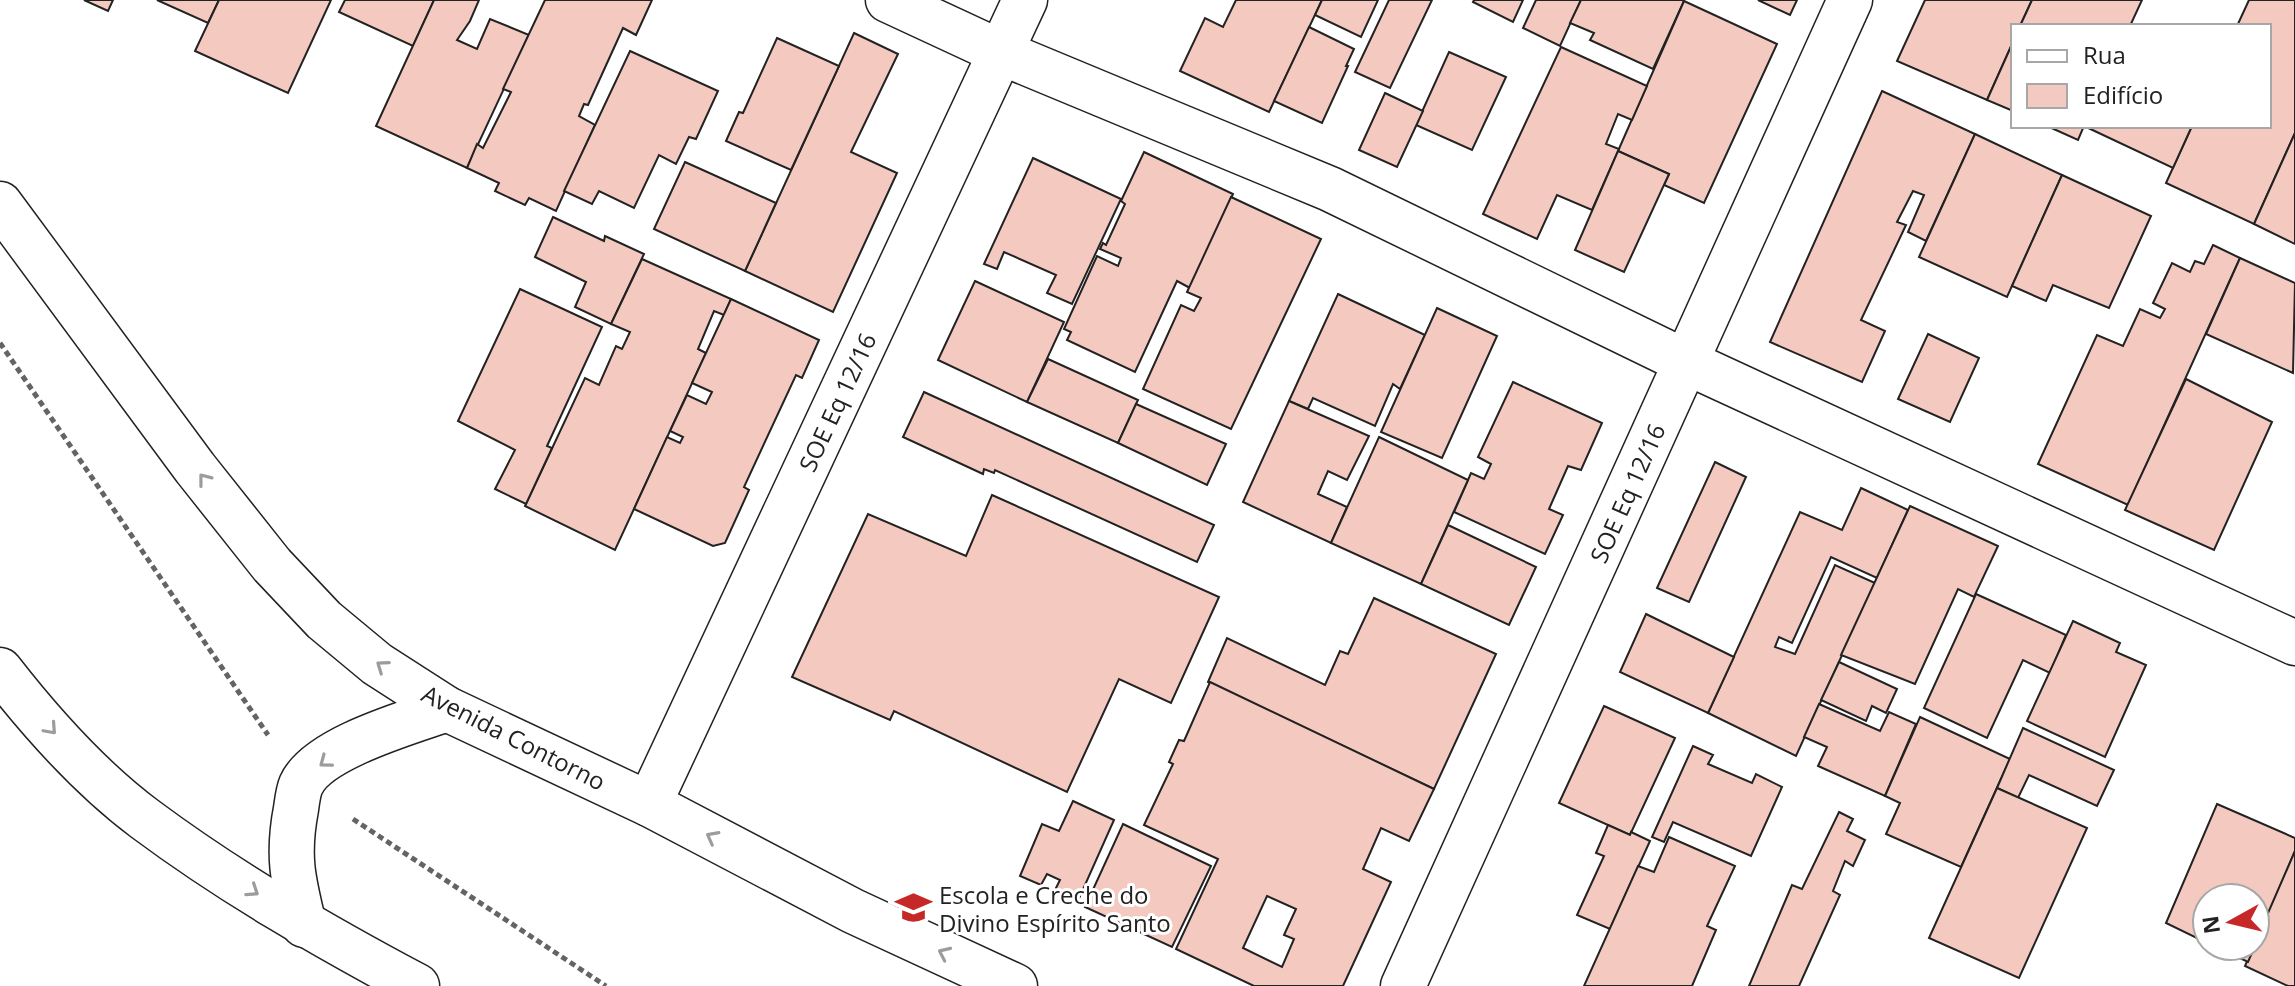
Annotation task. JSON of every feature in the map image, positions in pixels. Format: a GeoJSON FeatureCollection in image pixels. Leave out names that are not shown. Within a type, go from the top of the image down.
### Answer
{"type":"FeatureCollection","features":[{"type":"Feature","properties":{"kind":"street"},"geometry":{"type":"LineString","coordinates":[[888,0],[1000,52],[1330,189],[1686,362],[2295,643]]}},
{"type":"Feature","properties":{"kind":"street","name":"SOE Eq 12/16"},"geometry":{"type":"LineString","coordinates":[[649,804],[1025,0]]}},
{"type":"Feature","properties":{"kind":"street","name":"SOE Eq 12/16"},"geometry":{"type":"LineString","coordinates":[[1403,986],[1850,0]]}},
{"type":"Feature","properties":{"kind":"street","name":"Avenida Contorno"},"geometry":{"type":"LineString","coordinates":[[0,204],[195,468],[272,565],[335,629],[377,664],[447,709],[649,804],[853,911],[1015,986]]}},
{"type":"Feature","properties":{"kind":"street"},"geometry":{"type":"LineString","coordinates":[[0,670],[89,770],[145,818],[304,925],[417,986]]}},
{"type":"Feature","properties":{"kind":"street"},"geometry":{"type":"LineString","coordinates":[[304,925],[289,843],[301,784],[324,759],[335,753],[447,709]]}},
{"type":"Feature","properties":{"kind":"path"},"geometry":{"type":"LineString","coordinates":[[0,343],[301,784],[606,986]]}},
{"type":"Feature","properties":{"kind":"building"},"geometry":{"type":"Polygon","coordinates":[[[84,0],[113,0],[108,11],[84,0]]]}},
{"type":"Feature","properties":{"kind":"building"},"geometry":{"type":"Polygon","coordinates":[[[157,0],[219,0],[208,23],[157,0]]]}},
{"type":"Feature","properties":{"kind":"building"},"geometry":{"type":"Polygon","coordinates":[[[219,0],[331,0],[288,93],[195,51],[219,0]]]}},
{"type":"Feature","properties":{"kind":"building"},"geometry":{"type":"Polygon","coordinates":[[[345,0],[434,0],[413,46],[339,12],[345,0]]]}},
{"type":"Feature","properties":{"kind":"building"},"geometry":{"type":"Polygon","coordinates":[[[434,0],[479,0],[457,40],[477,49],[490,19],[529,35],[467,168],[376,126],[434,0]]]}},
{"type":"Feature","properties":{"kind":"building"},"geometry":{"type":"Polygon","coordinates":[[[545,0],[652,0],[636,35],[623,28],[588,105],[584,104],[579,116],[595,125],[556,211],[529,198],[525,205],[495,191],[499,183],[467,168],[477,144],[483,148],[511,92],[503,89],[545,0]]]}},
{"type":"Feature","properties":{"kind":"building"},"geometry":{"type":"Polygon","coordinates":[[[1236,0],[1322,0],[1269,112],[1180,71],[1205,18],[1223,27],[1236,0]]]}},
{"type":"Feature","properties":{"kind":"building"},"geometry":{"type":"Polygon","coordinates":[[[1322,0],[1378,0],[1361,37],[1315,15],[1322,0]]]}},
{"type":"Feature","properties":{"kind":"building"},"geometry":{"type":"Polygon","coordinates":[[[1389,0],[1432,0],[1390,88],[1355,72],[1389,0]]]}},
{"type":"Feature","properties":{"kind":"building"},"geometry":{"type":"Polygon","coordinates":[[[1474,0],[1523,0],[1513,22],[1474,0]]]}},
{"type":"Feature","properties":{"kind":"building"},"geometry":{"type":"Polygon","coordinates":[[[1536,0],[1581,0],[1560,46],[1523,28],[1536,0]]]}},
{"type":"Feature","properties":{"kind":"building"},"geometry":{"type":"Polygon","coordinates":[[[1581,0],[1684,1],[1653,69],[1590,40],[1594,33],[1570,23],[1581,0]]]}},
{"type":"Feature","properties":{"kind":"building"},"geometry":{"type":"Polygon","coordinates":[[[1758,0],[1797,0],[1790,15],[1758,0]]]}},
{"type":"Feature","properties":{"kind":"building"},"geometry":{"type":"Polygon","coordinates":[[[1925,0],[2032,0],[2021,24],[2011,24],[2011,46],[1987,100],[1897,61],[1925,0]]]}},
{"type":"Feature","properties":{"kind":"building"},"geometry":{"type":"Polygon","coordinates":[[[2032,0],[2142,0],[2131,24],[2021,24],[2032,0]]]}},
{"type":"Feature","properties":{"kind":"building"},"geometry":{"type":"Polygon","coordinates":[[[2249,0],[2295,0],[2295,133],[2254,224],[2166,183],[2191,128],[2271,128],[2271,24],[2238,24],[2249,0]]]}},
{"type":"Feature","properties":{"kind":"building"},"geometry":{"type":"Polygon","coordinates":[[[1684,1],[1777,44],[1704,203],[1664,185],[1669,174],[1618,151],[1684,1]]]}},
{"type":"Feature","properties":{"kind":"building"},"geometry":{"type":"Polygon","coordinates":[[[1309,27],[1354,49],[1322,123],[1274,101],[1309,27]]]}},
{"type":"Feature","properties":{"kind":"building"},"geometry":{"type":"Polygon","coordinates":[[[854,33],[898,54],[851,152],[897,173],[833,312],[745,271],[854,33]]]}},
{"type":"Feature","properties":{"kind":"building"},"geometry":{"type":"Polygon","coordinates":[[[777,38],[839,66],[791,170],[726,141],[739,112],[743,113],[777,38]]]}},
{"type":"Feature","properties":{"kind":"building"},"geometry":{"type":"Polygon","coordinates":[[[2011,46],[2011,110],[1987,100],[2011,46]]]}},
{"type":"Feature","properties":{"kind":"building"},"geometry":{"type":"Polygon","coordinates":[[[1561,47],[1647,86],[1632,120],[1618,114],[1606,144],[1619,149],[1592,210],[1557,195],[1537,239],[1483,214],[1561,47]]]}},
{"type":"Feature","properties":{"kind":"building"},"geometry":{"type":"Polygon","coordinates":[[[630,51],[718,91],[696,139],[689,137],[676,164],[659,155],[634,208],[599,191],[592,204],[564,191],[630,51]]]}},
{"type":"Feature","properties":{"kind":"building"},"geometry":{"type":"Polygon","coordinates":[[[1449,52],[1506,77],[1472,150],[1416,125],[1449,52]]]}},
{"type":"Feature","properties":{"kind":"building"},"geometry":{"type":"Polygon","coordinates":[[[1882,91],[1975,134],[1926,241],[1908,232],[1924,195],[1913,191],[1897,222],[1906,225],[1861,320],[1885,331],[1862,382],[1770,342],[1882,91]]]}},
{"type":"Feature","properties":{"kind":"building"},"geometry":{"type":"Polygon","coordinates":[[[1385,93],[1423,111],[1397,167],[1359,150],[1385,93]]]}},
{"type":"Feature","properties":{"kind":"building"},"geometry":{"type":"Polygon","coordinates":[[[2051,128],[2083,128],[2078,140],[2051,128]]]}},
{"type":"Feature","properties":{"kind":"building"},"geometry":{"type":"Polygon","coordinates":[[[2088,128],[2191,128],[2173,168],[2088,128]]]}},
{"type":"Feature","properties":{"kind":"building"},"geometry":{"type":"Polygon","coordinates":[[[2295,133],[2295,244],[2254,224],[2295,133]]]}},
{"type":"Feature","properties":{"kind":"building"},"geometry":{"type":"Polygon","coordinates":[[[1975,134],[2062,175],[2007,297],[1919,257],[1975,134]]]}},
{"type":"Feature","properties":{"kind":"building"},"geometry":{"type":"Polygon","coordinates":[[[1618,151],[1669,174],[1624,272],[1575,250],[1618,151]]]}},
{"type":"Feature","properties":{"kind":"building"},"geometry":{"type":"Polygon","coordinates":[[[1144,152],[1233,194],[1190,288],[1177,281],[1135,372],[1067,340],[1071,332],[1064,329],[1097,256],[1118,266],[1121,258],[1100,249],[1103,243],[1106,245],[1125,204],[1121,201],[1144,152]]]}},
{"type":"Feature","properties":{"kind":"building"},"geometry":{"type":"Polygon","coordinates":[[[1033,158],[1121,199],[1072,304],[1047,293],[1056,275],[1004,252],[997,269],[984,264],[1033,158]]]}},
{"type":"Feature","properties":{"kind":"building"},"geometry":{"type":"Polygon","coordinates":[[[685,162],[776,203],[745,271],[654,229],[685,162]]]}},
{"type":"Feature","properties":{"kind":"building"},"geometry":{"type":"Polygon","coordinates":[[[2062,175],[2151,216],[2109,308],[2053,285],[2046,301],[2012,286],[2062,175]]]}},
{"type":"Feature","properties":{"kind":"building"},"geometry":{"type":"Polygon","coordinates":[[[1231,197],[1321,239],[1231,429],[1143,389],[1181,305],[1194,311],[1201,298],[1187,292],[1231,197]]]}},
{"type":"Feature","properties":{"kind":"building"},"geometry":{"type":"Polygon","coordinates":[[[553,217],[604,241],[605,236],[644,254],[611,324],[575,307],[586,282],[535,257],[553,217]]]}},
{"type":"Feature","properties":{"kind":"building"},"geometry":{"type":"Polygon","coordinates":[[[2213,245],[2240,258],[2128,505],[2038,464],[2097,335],[2123,346],[2140,309],[2160,318],[2165,309],[2153,303],[2172,263],[2190,272],[2195,261],[2204,264],[2213,245]]]}},
{"type":"Feature","properties":{"kind":"building"},"geometry":{"type":"Polygon","coordinates":[[[2240,258],[2295,283],[2293,373],[2206,334],[2240,258]]]}},
{"type":"Feature","properties":{"kind":"building"},"geometry":{"type":"Polygon","coordinates":[[[642,259],[731,299],[724,315],[714,311],[698,349],[706,353],[615,550],[525,506],[585,378],[599,385],[616,346],[622,349],[630,332],[611,324],[642,259]]]}},
{"type":"Feature","properties":{"kind":"building"},"geometry":{"type":"Polygon","coordinates":[[[975,281],[1064,322],[1027,402],[938,360],[975,281]]]}},
{"type":"Feature","properties":{"kind":"building"},"geometry":{"type":"Polygon","coordinates":[[[520,289],[602,327],[547,446],[552,448],[526,504],[495,489],[515,450],[458,421],[520,289]]]}},
{"type":"Feature","properties":{"kind":"building"},"geometry":{"type":"Polygon","coordinates":[[[1338,294],[1425,335],[1400,389],[1393,384],[1375,426],[1313,398],[1308,409],[1289,401],[1338,294]]]}},
{"type":"Feature","properties":{"kind":"building"},"geometry":{"type":"Polygon","coordinates":[[[731,299],[819,340],[802,378],[796,375],[744,487],[749,490],[725,543],[713,546],[634,509],[667,437],[680,443],[683,437],[670,431],[687,395],[706,404],[712,392],[692,383],[731,299]]]}},
{"type":"Feature","properties":{"kind":"building"},"geometry":{"type":"Polygon","coordinates":[[[1437,308],[1497,336],[1442,458],[1381,432],[1437,308]]]}},
{"type":"Feature","properties":{"kind":"building"},"geometry":{"type":"Polygon","coordinates":[[[1928,334],[1979,358],[1950,422],[1898,399],[1928,334]]]}},
{"type":"Feature","properties":{"kind":"building"},"geometry":{"type":"Polygon","coordinates":[[[1048,359],[1138,400],[1118,443],[1027,402],[1048,359]]]}},
{"type":"Feature","properties":{"kind":"building"},"geometry":{"type":"Polygon","coordinates":[[[2186,379],[2272,422],[2214,550],[2125,510],[2186,379]]]}},
{"type":"Feature","properties":{"kind":"building"},"geometry":{"type":"Polygon","coordinates":[[[1513,382],[1602,423],[1581,470],[1568,466],[1549,509],[1563,515],[1545,554],[1454,512],[1471,473],[1484,479],[1491,464],[1478,457],[1513,382]]]}},
{"type":"Feature","properties":{"kind":"building"},"geometry":{"type":"Polygon","coordinates":[[[924,392],[1214,525],[1197,562],[995,470],[994,473],[984,469],[983,474],[903,437],[924,392]]]}},
{"type":"Feature","properties":{"kind":"building"},"geometry":{"type":"Polygon","coordinates":[[[1289,401],[1369,436],[1347,480],[1328,471],[1318,494],[1347,507],[1331,543],[1243,502],[1289,401]]]}},
{"type":"Feature","properties":{"kind":"building"},"geometry":{"type":"Polygon","coordinates":[[[1136,404],[1226,444],[1207,485],[1118,443],[1136,404]]]}},
{"type":"Feature","properties":{"kind":"building"},"geometry":{"type":"Polygon","coordinates":[[[1379,437],[1468,480],[1421,584],[1331,543],[1379,437]]]}},
{"type":"Feature","properties":{"kind":"building"},"geometry":{"type":"Polygon","coordinates":[[[1715,462],[1746,477],[1689,602],[1657,588],[1715,462]]]}},
{"type":"Feature","properties":{"kind":"building"},"geometry":{"type":"Polygon","coordinates":[[[1861,488],[1908,510],[1877,578],[1831,557],[1792,643],[1779,637],[1775,647],[1795,654],[1835,565],[1875,583],[1796,756],[1708,713],[1800,512],[1842,530],[1861,488]]]}},
{"type":"Feature","properties":{"kind":"building"},"geometry":{"type":"Polygon","coordinates":[[[992,495],[1219,597],[1171,703],[1119,679],[1067,792],[894,711],[890,720],[792,677],[868,514],[966,556],[992,495]]]}},
{"type":"Feature","properties":{"kind":"building"},"geometry":{"type":"Polygon","coordinates":[[[1910,506],[1998,546],[1974,597],[1958,589],[1915,684],[1841,655],[1910,506]]]}},
{"type":"Feature","properties":{"kind":"building"},"geometry":{"type":"Polygon","coordinates":[[[1448,525],[1536,567],[1509,625],[1421,584],[1448,525]]]}},
{"type":"Feature","properties":{"kind":"building"},"geometry":{"type":"Polygon","coordinates":[[[1976,594],[2066,635],[2050,673],[2023,660],[1987,738],[1924,708],[1976,594]]]}},
{"type":"Feature","properties":{"kind":"building"},"geometry":{"type":"Polygon","coordinates":[[[1374,598],[1496,654],[1434,789],[1208,682],[1227,638],[1325,685],[1340,651],[1348,654],[1374,598]]]}},
{"type":"Feature","properties":{"kind":"building"},"geometry":{"type":"Polygon","coordinates":[[[1646,614],[1734,657],[1708,713],[1620,672],[1646,614]]]}},
{"type":"Feature","properties":{"kind":"building"},"geometry":{"type":"Polygon","coordinates":[[[2073,621],[2120,643],[2116,652],[2146,665],[2105,757],[2027,721],[2073,621]]]}},
{"type":"Feature","properties":{"kind":"building"},"geometry":{"type":"Polygon","coordinates":[[[1839,662],[1897,689],[1886,713],[1872,706],[1866,721],[1821,700],[1839,662]]]}},
{"type":"Feature","properties":{"kind":"building"},"geometry":{"type":"Polygon","coordinates":[[[1210,682],[1434,789],[1409,841],[1381,828],[1363,869],[1391,882],[1343,986],[1254,986],[1176,949],[1218,859],[1144,825],[1173,764],[1169,762],[1179,740],[1184,741],[1210,682]],[[1267,896],[1243,948],[1282,967],[1294,939],[1284,935],[1296,909],[1267,896]]]}},
{"type":"Feature","properties":{"kind":"building"},"geometry":{"type":"Polygon","coordinates":[[[1819,704],[1880,731],[1889,712],[1916,724],[1885,796],[1818,766],[1827,747],[1804,737],[1819,704]]]}},
{"type":"Feature","properties":{"kind":"building"},"geometry":{"type":"Polygon","coordinates":[[[1604,706],[1675,738],[1630,835],[1559,803],[1604,706]]]}},
{"type":"Feature","properties":{"kind":"building"},"geometry":{"type":"Polygon","coordinates":[[[1920,717],[2010,759],[1961,867],[1886,834],[1900,803],[1885,796],[1920,717]]]}},
{"type":"Feature","properties":{"kind":"building"},"geometry":{"type":"Polygon","coordinates":[[[2023,728],[2114,770],[2097,806],[2029,775],[2018,798],[1997,788],[2023,728]]]}},
{"type":"Feature","properties":{"kind":"building"},"geometry":{"type":"Polygon","coordinates":[[[1693,746],[1713,755],[1708,764],[1752,783],[1756,774],[1782,787],[1751,856],[1673,822],[1664,842],[1652,837],[1693,746]]]}},
{"type":"Feature","properties":{"kind":"building"},"geometry":{"type":"Polygon","coordinates":[[[1997,788],[2087,828],[2019,978],[1929,938],[1997,788]]]}},
{"type":"Feature","properties":{"kind":"building"},"geometry":{"type":"Polygon","coordinates":[[[1073,801],[1114,820],[1077,903],[1054,892],[1060,880],[1047,874],[1041,885],[1020,876],[1042,824],[1059,831],[1073,801]]]}},
{"type":"Feature","properties":{"kind":"building"},"geometry":{"type":"Polygon","coordinates":[[[2217,804],[2295,838],[2295,851],[2271,907],[2271,882],[2191,882],[2191,935],[2166,923],[2217,804]]]}},
{"type":"Feature","properties":{"kind":"building"},"geometry":{"type":"Polygon","coordinates":[[[1839,812],[1853,819],[1847,831],[1865,840],[1853,866],[1845,861],[1833,891],[1840,895],[1799,986],[1749,986],[1792,885],[1802,889],[1839,812]]]}},
{"type":"Feature","properties":{"kind":"building"},"geometry":{"type":"Polygon","coordinates":[[[1123,824],[1211,866],[1172,947],[1085,907],[1123,824]]]}},
{"type":"Feature","properties":{"kind":"building"},"geometry":{"type":"Polygon","coordinates":[[[1608,825],[1650,841],[1610,929],[1577,915],[1604,856],[1596,853],[1608,825]]]}},
{"type":"Feature","properties":{"kind":"building"},"geometry":{"type":"Polygon","coordinates":[[[1669,837],[1735,866],[1707,926],[1716,930],[1692,986],[1584,986],[1638,866],[1654,872],[1669,837]]]}},
{"type":"Feature","properties":{"kind":"building"},"geometry":{"type":"Polygon","coordinates":[[[2295,851],[2295,986],[2288,986],[2245,966],[2247,962],[2271,962],[2271,906],[2295,851]]]}},
{"type":"Feature","properties":{"kind":"place","name":"Escola e Creche do Divino Espírito Santo"},"geometry":{"type":"Point","coordinates":[913,908]}}]}
